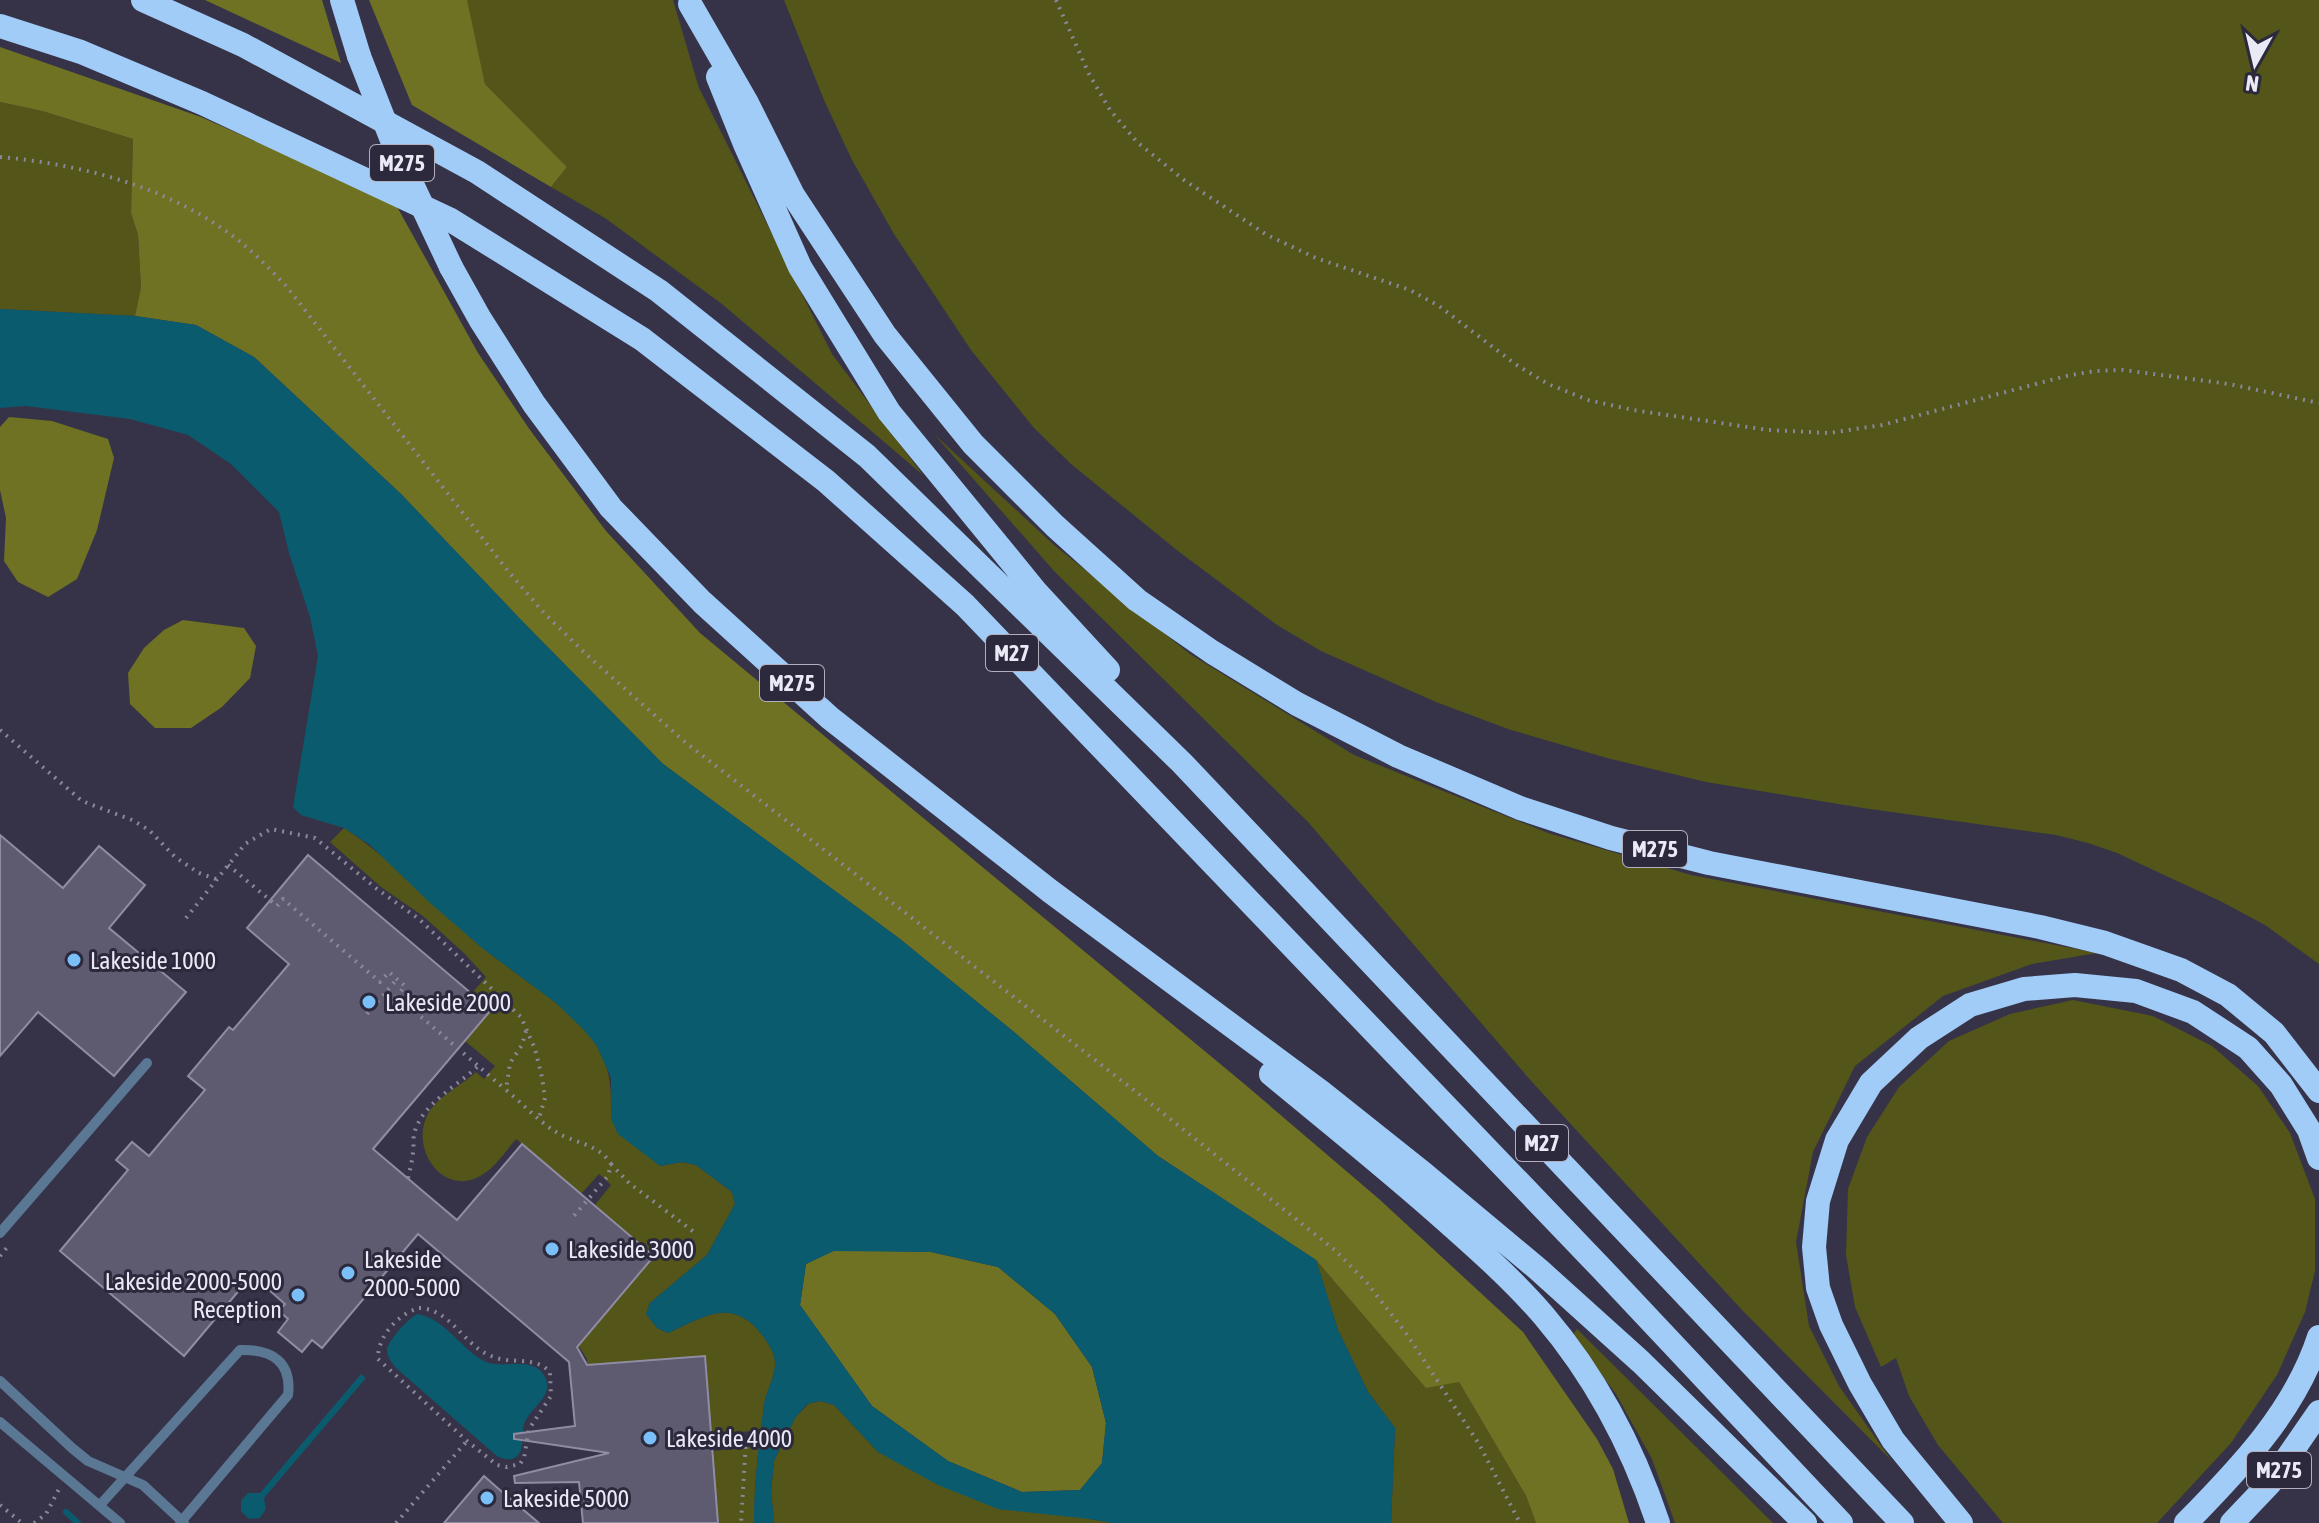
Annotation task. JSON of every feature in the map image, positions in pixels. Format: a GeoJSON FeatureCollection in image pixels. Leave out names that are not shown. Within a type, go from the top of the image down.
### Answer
{"type":"FeatureCollection","features":[{"type":"Feature","properties":{"kind":"highway","name":"M27"},"geometry":{"type":"LineString","coordinates":[[143,0],[243,45],[477,172],[659,291],[867,456],[1182,763],[1902,1523]]}},
{"type":"Feature","properties":{"kind":"highway","name":"M275"},"geometry":{"type":"LineString","coordinates":[[342,0],[359,56],[395,148],[451,267],[534,404],[611,508],[702,602],[830,718],[1050,891],[1218,1017],[1253,1059],[1478,1249],[1545,1317],[1572,1352],[1614,1418],[1635,1460],[1658,1523]]}},
{"type":"Feature","properties":{"kind":"highway"},"geometry":{"type":"LineString","coordinates":[[690,2],[745,144],[800,267],[889,412],[1037,593],[1108,670],[1182,763]]}},
{"type":"Feature","properties":{"kind":"highway","name":"M275"},"geometry":{"type":"LineString","coordinates":[[690,2],[747,103],[793,195],[885,335],[973,444],[1055,526],[1137,600],[1212,652],[1297,704],[1398,756],[1520,808],[1611,838],[1709,863],[2040,927],[2105,943],[2181,970],[2228,995],[2274,1033],[2319,1091]]}},
{"type":"Feature","properties":{"kind":"highway","name":"M27"},"geometry":{"type":"LineString","coordinates":[[0,26],[81,52],[202,103],[449,219],[642,339],[826,481],[965,605],[1602,1269],[1841,1523]]}},
{"type":"Feature","properties":{"kind":"highway"},"geometry":{"type":"LineString","coordinates":[[1961,1523],[1893,1440],[1860,1384],[1831,1325],[1818,1288],[1814,1247],[1818,1201],[1837,1140],[1871,1083],[1919,1038],[1970,1005],[2024,989],[2075,985],[2136,991],[2193,1012],[2248,1048],[2281,1085],[2309,1130],[2319,1158]]}},
{"type":"Feature","properties":{"kind":"highway"},"geometry":{"type":"LineString","coordinates":[[1218,1017],[1321,1092],[1539,1270],[1641,1362],[1805,1523]]}},
{"type":"Feature","properties":{"kind":"highway"},"geometry":{"type":"LineString","coordinates":[[2186,1523],[2235,1474],[2288,1404],[2319,1337]]}},
{"type":"Feature","properties":{"kind":"highway","name":"M275"},"geometry":{"type":"LineString","coordinates":[[2232,1523],[2270,1483],[2319,1412]]}},
{"type":"Feature","properties":{"kind":"lane"},"geometry":{"type":"LineString","coordinates":[[0,1233],[147,1063]]}},
{"type":"Feature","properties":{"kind":"lane"},"geometry":{"type":"LineString","coordinates":[[0,1381],[80,1455],[88,1461],[125,1477],[143,1485],[182,1522],[288,1395],[290,1382],[285,1366],[256,1349],[240,1350],[125,1477],[100,1505]]}},
{"type":"Feature","properties":{"kind":"lane"},"geometry":{"type":"LineString","coordinates":[[0,1422],[120,1523]]}},
{"type":"Feature","properties":{"kind":"path"},"geometry":{"type":"LineString","coordinates":[[1056,0],[1089,74],[1110,110],[1137,142],[1184,180],[1267,235],[1316,258],[1410,290],[1439,306],[1515,364],[1548,384],[1588,400],[1633,410],[1768,430],[1829,433],[1882,425],[2066,376],[2123,370],[2229,384],[2319,403]]}},
{"type":"Feature","properties":{"kind":"path"},"geometry":{"type":"LineString","coordinates":[[0,157],[72,168],[122,180],[184,205],[224,229],[258,257],[287,287],[508,571],[544,613],[588,656],[685,742],[1336,1251],[1367,1283],[1406,1333],[1479,1444],[1520,1523]]}},
{"type":"Feature","properties":{"kind":"path"},"geometry":{"type":"LineString","coordinates":[[0,730],[82,801],[132,820],[149,830],[175,857],[199,873],[216,879]]}},
{"type":"Feature","properties":{"kind":"path"},"geometry":{"type":"LineString","coordinates":[[186,918],[245,844],[271,829],[315,838],[419,919],[521,1017],[542,1077],[545,1098],[539,1118]]}},
{"type":"Feature","properties":{"kind":"path"},"geometry":{"type":"LineString","coordinates":[[228,865],[277,906],[283,899],[380,982],[389,972],[405,986],[397,996],[506,1090],[556,1132],[588,1144],[607,1158],[629,1183],[694,1232]]}},
{"type":"Feature","properties":{"kind":"path"},"geometry":{"type":"LineString","coordinates":[[367,1014],[397,979]]}},
{"type":"Feature","properties":{"kind":"path"},"geometry":{"type":"LineString","coordinates":[[506,1090],[510,1063],[522,1045],[527,1028]]}},
{"type":"Feature","properties":{"kind":"path"},"geometry":{"type":"LineString","coordinates":[[408,1178],[414,1134],[423,1116],[434,1102],[479,1065]]}},
{"type":"Feature","properties":{"kind":"path"},"geometry":{"type":"LineString","coordinates":[[573,1217],[608,1176],[611,1164]]}},
{"type":"Feature","properties":{"kind":"path"},"geometry":{"type":"LineString","coordinates":[[430,1308],[491,1356],[533,1362],[550,1372],[551,1396],[529,1429],[520,1464],[507,1467],[497,1465],[467,1441],[378,1359],[384,1336],[409,1311],[430,1308]]}},
{"type":"Feature","properties":{"kind":"path"},"geometry":{"type":"LineString","coordinates":[[689,1444],[746,1440],[741,1523]]}},
{"type":"Feature","properties":{"kind":"path"},"geometry":{"type":"LineString","coordinates":[[400,1522],[467,1441]]}},
{"type":"Feature","properties":{"kind":"path"},"geometry":{"type":"LineString","coordinates":[[34,1523],[46,1514],[66,1477]]}},
{"type":"Feature","properties":{"kind":"path"},"geometry":{"type":"LineString","coordinates":[[0,1505],[22,1523]]}},
{"type":"Feature","properties":{"kind":"shaded area"},"geometry":{"type":"Polygon","coordinates":[[[205,0],[322,0],[341,63],[205,0]]]}},
{"type":"Feature","properties":{"kind":"shaded area"},"geometry":{"type":"Polygon","coordinates":[[[369,0],[467,0],[485,84],[567,167],[551,187],[412,105],[369,0]]]}},
{"type":"Feature","properties":{"kind":"shaded area"},"geometry":{"type":"Polygon","coordinates":[[[466,0],[673,0],[699,88],[832,354],[923,475],[722,304],[605,218],[551,187],[567,167],[485,84],[466,0]]]}},
{"type":"Feature","properties":{"kind":"shaded area"},"geometry":{"type":"Polygon","coordinates":[[[784,0],[2319,0],[2319,964],[2265,925],[2220,901],[2117,853],[2088,843],[2056,835],[1706,782],[1607,758],[1508,729],[1436,702],[1321,651],[1277,625],[1178,551],[1071,464],[1034,428],[971,350],[894,234],[852,160],[784,0]]]}},
{"type":"Feature","properties":{"kind":"shaded area"},"geometry":{"type":"Polygon","coordinates":[[[0,47],[201,117],[395,203],[478,353],[530,430],[606,531],[700,633],[1242,1082],[1379,1199],[1523,1332],[1597,1439],[1613,1469],[1629,1523],[1536,1523],[1526,1496],[1459,1382],[1426,1388],[1316,1260],[1158,1156],[900,939],[663,764],[401,494],[254,357],[196,325],[135,316],[141,287],[138,235],[131,213],[133,139],[42,111],[0,102],[0,47]]]}},
{"type":"Feature","properties":{"kind":"shaded area"},"geometry":{"type":"Polygon","coordinates":[[[0,102],[42,111],[133,139],[131,213],[138,235],[141,287],[135,316],[0,309],[0,102]]]}},
{"type":"Feature","properties":{"kind":"shaded area"},"geometry":{"type":"Polygon","coordinates":[[[9,417],[52,421],[108,439],[114,458],[97,530],[77,579],[48,597],[18,582],[4,561],[6,518],[0,490],[0,427],[9,417]]]}},
{"type":"Feature","properties":{"kind":"shaded area"},"geometry":{"type":"Polygon","coordinates":[[[934,434],[1054,545],[1190,654],[1354,755],[1548,833],[1691,875],[2097,953],[2032,964],[1943,996],[1855,1066],[1813,1152],[1796,1242],[1809,1326],[1839,1386],[1891,1460],[1742,1310],[1532,1082],[1308,822],[1054,571],[934,434]]]}},
{"type":"Feature","properties":{"kind":"shaded area"},"geometry":{"type":"Polygon","coordinates":[[[183,620],[244,628],[256,646],[250,678],[222,707],[191,728],[155,728],[130,704],[128,673],[144,648],[164,630],[183,620]]]}},
{"type":"Feature","properties":{"kind":"shaded area"},"geometry":{"type":"Polygon","coordinates":[[[344,828],[398,870],[483,948],[577,1021],[589,1034],[606,1066],[611,1091],[611,1119],[660,1166],[682,1162],[696,1165],[732,1192],[735,1204],[707,1255],[650,1303],[646,1314],[657,1328],[668,1333],[705,1316],[729,1313],[751,1323],[771,1348],[775,1368],[764,1405],[754,1523],[718,1523],[712,1451],[752,1447],[753,1431],[711,1434],[587,1365],[587,1359],[578,1345],[594,1206],[611,1185],[599,1174],[581,1194],[516,1139],[493,1166],[476,1178],[463,1181],[450,1179],[431,1163],[423,1138],[429,1112],[476,1072],[484,1079],[495,1066],[465,1041],[491,1010],[472,993],[486,977],[423,916],[381,887],[330,842],[344,828]]]}},
{"type":"Feature","properties":{"kind":"shaded area"},"geometry":{"type":"Polygon","coordinates":[[[2073,1000],[2153,1016],[2212,1046],[2258,1086],[2290,1133],[2315,1199],[2315,1271],[2305,1312],[2277,1375],[2231,1443],[2157,1523],[2003,1523],[1938,1445],[1909,1396],[1896,1358],[1881,1367],[1855,1307],[1846,1255],[1848,1189],[1867,1137],[1899,1087],[1949,1041],[2010,1014],[2073,1000]]]}},
{"type":"Feature","properties":{"kind":"shaded area"},"geometry":{"type":"Polygon","coordinates":[[[834,1250],[931,1252],[998,1267],[1055,1314],[1092,1367],[1106,1423],[1102,1463],[1080,1490],[1022,1492],[948,1461],[872,1406],[800,1305],[806,1264],[834,1250]]]}},
{"type":"Feature","properties":{"kind":"shaded area"},"geometry":{"type":"Polygon","coordinates":[[[1316,1260],[1370,1322],[1459,1382],[1526,1496],[1536,1523],[1391,1523],[1395,1428],[1368,1392],[1338,1330],[1316,1260]]]}},
{"type":"Feature","properties":{"kind":"shaded area"},"geometry":{"type":"Polygon","coordinates":[[[1577,1329],[1773,1523],[1675,1523],[1652,1459],[1616,1394],[1572,1336],[1577,1329]]]}},
{"type":"Feature","properties":{"kind":"shaded area"},"geometry":{"type":"Polygon","coordinates":[[[820,1401],[834,1405],[878,1452],[1090,1519],[1113,1523],[774,1523],[771,1490],[774,1461],[795,1418],[808,1404],[820,1401]]]}},
{"type":"Feature","properties":{"kind":"water"},"geometry":{"type":"Polygon","coordinates":[[[0,309],[135,316],[196,325],[254,357],[401,494],[663,764],[900,939],[1158,1156],[1316,1260],[1338,1330],[1368,1392],[1395,1428],[1391,1523],[1113,1523],[998,1509],[938,1485],[878,1452],[834,1405],[820,1401],[807,1404],[795,1418],[774,1461],[771,1490],[774,1523],[754,1523],[764,1405],[775,1368],[771,1348],[751,1323],[729,1313],[705,1316],[668,1333],[657,1328],[646,1314],[650,1303],[707,1255],[735,1204],[732,1192],[696,1165],[682,1162],[660,1166],[618,1134],[611,1119],[611,1078],[597,1046],[583,1029],[556,1003],[482,948],[370,845],[344,828],[301,815],[293,807],[318,656],[310,617],[279,512],[231,464],[188,435],[130,419],[26,406],[0,408],[0,309]],[[834,1251],[806,1264],[800,1305],[872,1406],[948,1461],[1022,1492],[1080,1490],[1102,1463],[1106,1423],[1092,1367],[1055,1314],[998,1267],[931,1252],[834,1251]]]}},
{"type":"Feature","properties":{"kind":"water"},"geometry":{"type":"Polygon","coordinates":[[[418,1314],[436,1322],[484,1361],[524,1364],[543,1374],[547,1388],[525,1422],[521,1450],[516,1457],[498,1457],[391,1362],[387,1352],[389,1345],[405,1324],[418,1314]]]}},
{"type":"Feature","properties":{"kind":"water"},"geometry":{"type":"Polygon","coordinates":[[[361,1374],[366,1378],[264,1498],[266,1509],[260,1518],[249,1519],[241,1511],[241,1501],[248,1493],[260,1493],[361,1374]]]}},
{"type":"Feature","properties":{"kind":"building","name":"Lakeside 1000"},"geometry":{"type":"Polygon","coordinates":[[[0,835],[63,888],[99,846],[145,885],[109,928],[186,992],[114,1076],[38,1012],[0,1056],[0,835]]]}},
{"type":"Feature","properties":{"kind":"building"},"geometry":{"type":"Polygon","coordinates":[[[308,855],[491,1010],[373,1149],[457,1220],[522,1144],[654,1256],[577,1347],[587,1365],[705,1356],[718,1523],[583,1523],[579,1482],[515,1483],[514,1476],[609,1453],[514,1439],[514,1434],[575,1426],[569,1362],[418,1234],[322,1348],[312,1340],[302,1352],[278,1332],[288,1319],[279,1311],[285,1304],[252,1275],[184,1356],[60,1251],[128,1170],[116,1160],[132,1142],[149,1156],[205,1090],[188,1076],[229,1027],[233,1030],[289,964],[247,928],[308,855]]]}},
{"type":"Feature","properties":{"kind":"building","name":"Lakeside 5000"},"geometry":{"type":"Polygon","coordinates":[[[484,1476],[501,1491],[539,1523],[444,1523],[484,1476]]]}},
{"type":"Feature","properties":{"kind":"waterway"},"geometry":{"type":"LineString","coordinates":[[66,1512],[78,1523]]}},
{"type":"Feature","properties":{"kind":"place","name":"Lakeside 1000"},"geometry":{"type":"Point","coordinates":[74,960]}},
{"type":"Feature","properties":{"kind":"place","name":"Lakeside 2000"},"geometry":{"type":"Point","coordinates":[369,1002]}},
{"type":"Feature","properties":{"kind":"place","name":"Lakeside 3000"},"geometry":{"type":"Point","coordinates":[552,1249]}},
{"type":"Feature","properties":{"kind":"place","name":"Lakeside 2000-5000"},"geometry":{"type":"Point","coordinates":[348,1273]}},
{"type":"Feature","properties":{"kind":"place","name":"Lakeside 2000-5000 Reception"},"geometry":{"type":"Point","coordinates":[298,1295]}},
{"type":"Feature","properties":{"kind":"place","name":"Lakeside 4000"},"geometry":{"type":"Point","coordinates":[650,1438]}},
{"type":"Feature","properties":{"kind":"place","name":"Lakeside 5000"},"geometry":{"type":"Point","coordinates":[487,1498]}}]}
